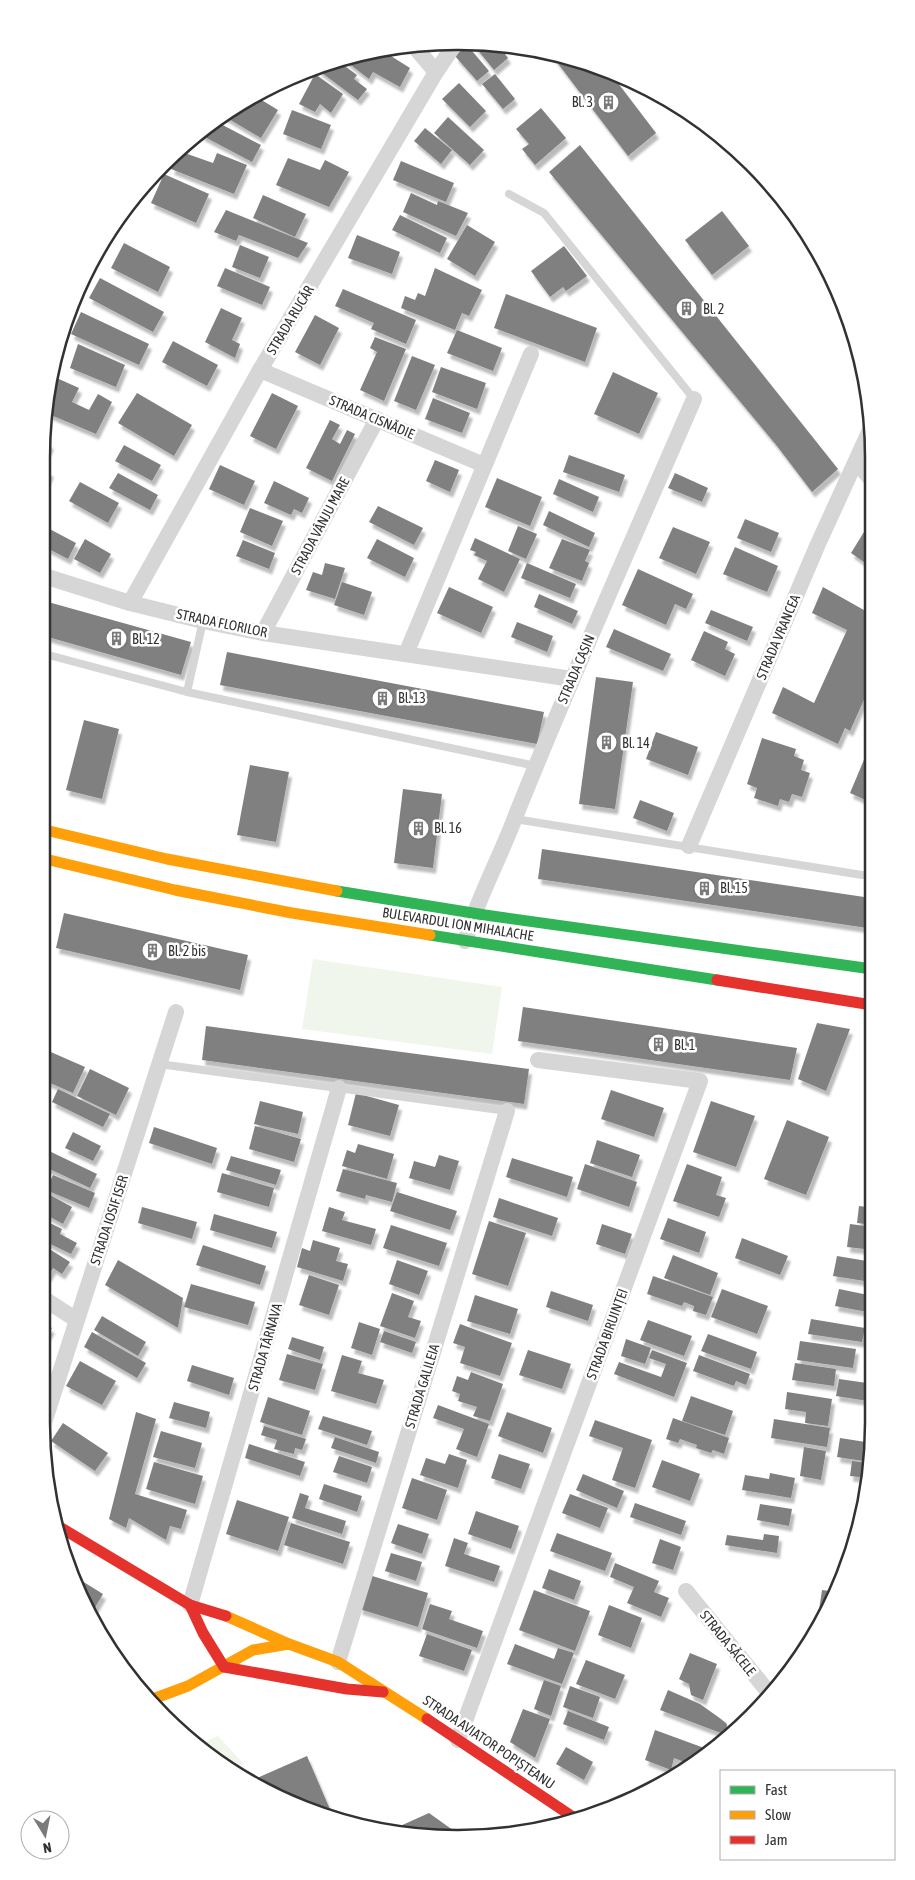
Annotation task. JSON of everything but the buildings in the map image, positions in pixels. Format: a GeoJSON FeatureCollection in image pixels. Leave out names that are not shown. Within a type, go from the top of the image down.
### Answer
{"type":"FeatureCollection","features":[{"type":"Feature","properties":{"kind":"main road","name":"BULEVARDUL ION MIHALACHE"},"geometry":{"type":"LineString","coordinates":[[50,831],[174,861],[252,877],[473,913],[865,968]]}},
{"type":"Feature","properties":{"kind":"main road","name":"BULEVARDUL ION MIHALACHE"},"geometry":{"type":"LineString","coordinates":[[50,860],[122,878],[262,908],[865,1004]]}},
{"type":"Feature","properties":{"kind":"main road","name":"STRADA AVIATOR POPIȘTEANU"},"geometry":{"type":"LineString","coordinates":[[65,1530],[190,1605],[230,1618],[289,1644],[338,1662],[388,1693],[568,1814]]}},
{"type":"Feature","properties":{"kind":"main road"},"geometry":{"type":"LineString","coordinates":[[190,1605],[203,1633],[224,1667]]}},
{"type":"Feature","properties":{"kind":"main road"},"geometry":{"type":"LineString","coordinates":[[230,1618],[235,1633]]}},
{"type":"Feature","properties":{"kind":"main road"},"geometry":{"type":"LineString","coordinates":[[157,1697],[188,1686],[253,1650],[289,1644]]}},
{"type":"Feature","properties":{"kind":"main road"},"geometry":{"type":"LineString","coordinates":[[224,1667],[233,1649]]}},
{"type":"Feature","properties":{"kind":"main road","name":"STRADA AVIATOR POPIȘTEANU"},"geometry":{"type":"LineString","coordinates":[[224,1667],[347,1689],[388,1693]]}},
{"type":"Feature","properties":{"kind":"street","name":"STRADA RUCĂR"},"geometry":{"type":"LineString","coordinates":[[130,603],[260,370],[436,72],[451,50]]}},
{"type":"Feature","properties":{"kind":"street"},"geometry":{"type":"LineString","coordinates":[[419,52],[436,72]]}},
{"type":"Feature","properties":{"kind":"street"},"geometry":{"type":"LineString","coordinates":[[406,654],[531,354]]}},
{"type":"Feature","properties":{"kind":"street","name":"STRADA CISNĂDIE"},"geometry":{"type":"LineString","coordinates":[[260,370],[484,465]]}},
{"type":"Feature","properties":{"kind":"street","name":"STRADA CAȘIN"},"geometry":{"type":"LineString","coordinates":[[465,941],[473,913],[694,399]]}},
{"type":"Feature","properties":{"kind":"street","name":"STRADA VÂNJU MARE"},"geometry":{"type":"LineString","coordinates":[[263,633],[377,419]]}},
{"type":"Feature","properties":{"kind":"street","name":"STRADA VRANCEA"},"geometry":{"type":"LineString","coordinates":[[689,846],[818,544],[864,443]]}},
{"type":"Feature","properties":{"kind":"street"},"geometry":{"type":"LineString","coordinates":[[856,462],[865,472]]}},
{"type":"Feature","properties":{"kind":"street","name":"STRADA FLORILOR"},"geometry":{"type":"LineString","coordinates":[[50,578],[130,603],[202,621],[263,633],[572,679]]}},
{"type":"Feature","properties":{"kind":"street","name":"STRADA IOSIF ISER"},"geometry":{"type":"LineString","coordinates":[[50,1384],[77,1320],[176,1012]]}},
{"type":"Feature","properties":{"kind":"street","name":"STRADA BIRUINȚEI"},"geometry":{"type":"LineString","coordinates":[[458,1740],[700,1081],[538,1060]]}},
{"type":"Feature","properties":{"kind":"street","name":"STRADA TÂRNAVA"},"geometry":{"type":"LineString","coordinates":[[190,1605],[339,1088]]}},
{"type":"Feature","properties":{"kind":"street","name":"STRADA GALILEIA"},"geometry":{"type":"LineString","coordinates":[[338,1662],[508,1111]]}},
{"type":"Feature","properties":{"kind":"street"},"geometry":{"type":"LineString","coordinates":[[50,1303],[77,1320]]}},
{"type":"Feature","properties":{"kind":"street","name":"STRADA SĂCELE"},"geometry":{"type":"LineString","coordinates":[[686,1592],[766,1689]]}},
{"type":"Feature","properties":{"kind":"lane"},"geometry":{"type":"LineString","coordinates":[[509,194],[544,213],[694,399]]}},
{"type":"Feature","properties":{"kind":"lane"},"geometry":{"type":"LineString","coordinates":[[186,692],[202,621]]}},
{"type":"Feature","properties":{"kind":"lane"},"geometry":{"type":"LineString","coordinates":[[50,656],[186,692],[536,766]]}},
{"type":"Feature","properties":{"kind":"lane"},"geometry":{"type":"LineString","coordinates":[[515,819],[862,875]]}},
{"type":"Feature","properties":{"kind":"lane"},"geometry":{"type":"LineString","coordinates":[[159,1064],[508,1111]]}},
{"type":"Feature","properties":{"kind":"shaded area"},"geometry":{"type":"Polygon","coordinates":[[[313,959],[502,987],[492,1054],[302,1029],[313,959]]]}},
{"type":"Feature","properties":{"kind":"shaded area"},"geometry":{"type":"Polygon","coordinates":[[[218,1736],[244,1764],[239,1766],[204,1742],[218,1736]]]}},
{"type":"Feature","properties":{"kind":"traffic: fast"},"geometry":{"type":"LineString","coordinates":[[337,891],[485,915],[865,968]]}},
{"type":"Feature","properties":{"kind":"traffic: fast"},"geometry":{"type":"LineString","coordinates":[[430,935],[717,980]]}},
{"type":"Feature","properties":{"kind":"traffic: slow"},"geometry":{"type":"LineString","coordinates":[[50,831],[167,859],[337,891]]}},
{"type":"Feature","properties":{"kind":"traffic: slow"},"geometry":{"type":"LineString","coordinates":[[50,860],[175,890],[292,913],[430,935]]}},
{"type":"Feature","properties":{"kind":"traffic: slow"},"geometry":{"type":"LineString","coordinates":[[226,1616],[289,1644],[338,1662],[427,1719]]}},
{"type":"Feature","properties":{"kind":"traffic: slow"},"geometry":{"type":"LineString","coordinates":[[157,1697],[188,1686],[253,1650],[289,1644]]}},
{"type":"Feature","properties":{"kind":"traffic: jam"},"geometry":{"type":"LineString","coordinates":[[717,980],[865,1004]]}},
{"type":"Feature","properties":{"kind":"traffic: jam"},"geometry":{"type":"LineString","coordinates":[[65,1530],[190,1605],[226,1616]]}},
{"type":"Feature","properties":{"kind":"traffic: jam"},"geometry":{"type":"LineString","coordinates":[[190,1605],[203,1633],[224,1667],[347,1689],[383,1692]]}},
{"type":"Feature","properties":{"kind":"traffic: jam"},"geometry":{"type":"LineString","coordinates":[[427,1719],[569,1814]]}},
{"type":"Feature","properties":{"kind":"place","name":"Bl. 3"},"geometry":{"type":"Point","coordinates":[609,102]}},
{"type":"Feature","properties":{"kind":"place","name":"Bl. 2"},"geometry":{"type":"Point","coordinates":[687,309]}},
{"type":"Feature","properties":{"kind":"place","name":"Bl. 12"},"geometry":{"type":"Point","coordinates":[116,639]}},
{"type":"Feature","properties":{"kind":"place","name":"Bl. 13"},"geometry":{"type":"Point","coordinates":[382,698]}},
{"type":"Feature","properties":{"kind":"place","name":"Bl. 14"},"geometry":{"type":"Point","coordinates":[606,743]}},
{"type":"Feature","properties":{"kind":"place","name":"Bl. 16"},"geometry":{"type":"Point","coordinates":[418,828]}},
{"type":"Feature","properties":{"kind":"place","name":"Bl. 15"},"geometry":{"type":"Point","coordinates":[704,888]}},
{"type":"Feature","properties":{"kind":"place","name":"Bl. 2 bis"},"geometry":{"type":"Point","coordinates":[152,951]}},
{"type":"Feature","properties":{"kind":"place","name":"Bl. 1"},"geometry":{"type":"Point","coordinates":[658,1045]}}]}
